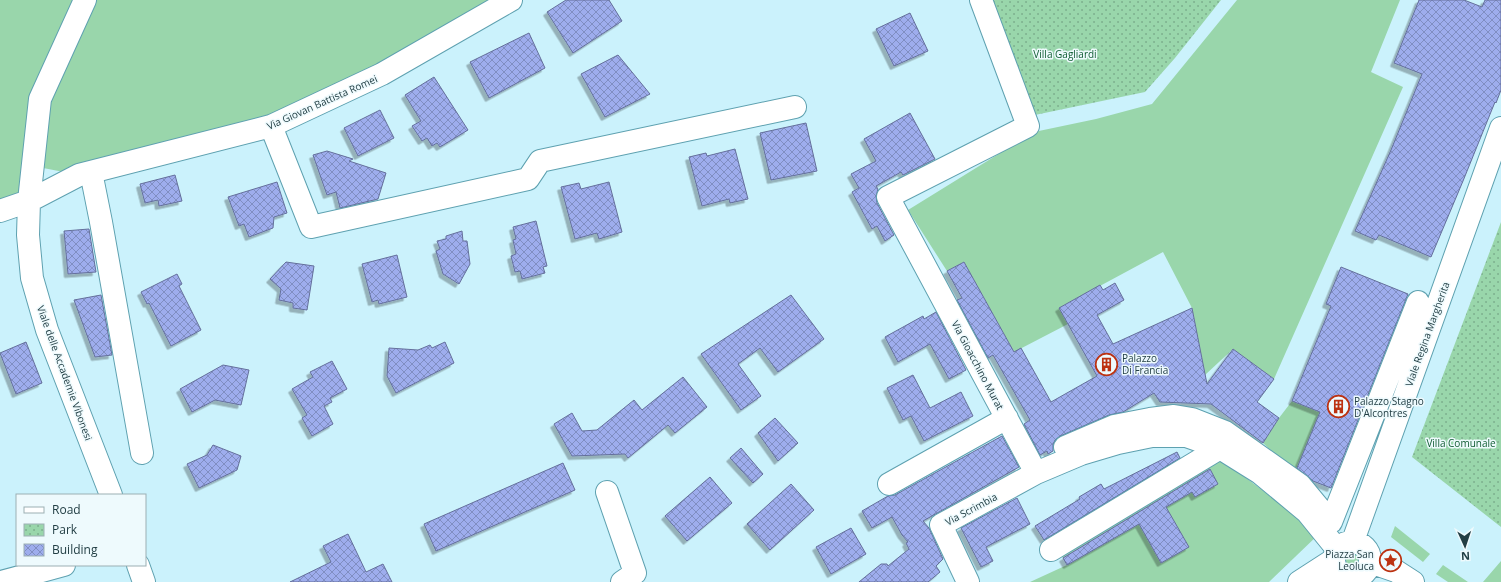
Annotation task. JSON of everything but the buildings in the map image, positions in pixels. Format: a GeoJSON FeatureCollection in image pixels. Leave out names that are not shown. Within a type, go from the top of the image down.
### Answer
{"type":"FeatureCollection","features":[{"type":"Feature","properties":{"kind":"street","name":"Viale delle Accademie Vibonesi"},"geometry":{"type":"LineString","coordinates":[[85,0],[40,99],[29,201],[28,234],[32,278],[50,338],[111,494]]}},
{"type":"Feature","properties":{"kind":"street","name":"Via Giovan Battista Romei"},"geometry":{"type":"LineString","coordinates":[[0,211],[29,201],[79,174],[271,126],[382,74],[511,0]]}},
{"type":"Feature","properties":{"kind":"street","name":"Via Gioacchino Murat"},"geometry":{"type":"LineString","coordinates":[[981,0],[1028,126],[888,197],[1034,468]]}},
{"type":"Feature","properties":{"kind":"street"},"geometry":{"type":"LineString","coordinates":[[271,126],[311,227],[528,180],[540,161],[795,107]]}},
{"type":"Feature","properties":{"kind":"street","name":"Viale Regina Margherita"},"geometry":{"type":"LineString","coordinates":[[1341,558],[1501,128]]}},
{"type":"Feature","properties":{"kind":"street"},"geometry":{"type":"LineString","coordinates":[[91,172],[142,453]]}},
{"type":"Feature","properties":{"kind":"street"},"geometry":{"type":"LineString","coordinates":[[1331,522],[1418,302]]}},
{"type":"Feature","properties":{"kind":"street"},"geometry":{"type":"LineString","coordinates":[[1034,468],[1076,442],[1114,426],[1174,416],[1192,419],[1225,432],[1300,485],[1331,522],[1341,558]]}},
{"type":"Feature","properties":{"kind":"street"},"geometry":{"type":"LineString","coordinates":[[889,484],[1007,418]]}},
{"type":"Feature","properties":{"kind":"street"},"geometry":{"type":"LineString","coordinates":[[1034,468],[1118,443],[1152,436],[1186,436],[1220,448],[1260,473],[1307,512],[1341,558],[1354,578],[1360,576],[1368,568],[1370,556],[1364,546],[1359,542],[1341,558],[1299,582]]}},
{"type":"Feature","properties":{"kind":"street"},"geometry":{"type":"LineString","coordinates":[[1051,550],[1220,448]]}},
{"type":"Feature","properties":{"kind":"street","name":"Via Scrimbia"},"geometry":{"type":"LineString","coordinates":[[968,582],[941,525],[1034,468]]}},
{"type":"Feature","properties":{"kind":"street"},"geometry":{"type":"LineString","coordinates":[[607,492],[631,579]]}},
{"type":"Feature","properties":{"kind":"street"},"geometry":{"type":"LineString","coordinates":[[1370,562],[1396,570],[1413,582]]}},
{"type":"Feature","properties":{"kind":"street"},"geometry":{"type":"LineString","coordinates":[[1,582],[60,566]]}},
{"type":"Feature","properties":{"kind":"street"},"geometry":{"type":"LineString","coordinates":[[138,566],[144,582]]}},
{"type":"Feature","properties":{"kind":"green space"},"geometry":{"type":"Polygon","coordinates":[[[0,0],[511,0],[271,126],[79,175],[33,166],[29,201],[0,211],[0,0]]]}},
{"type":"Feature","properties":{"kind":"green space","name":"Villa Gagliardi"},"geometry":{"type":"Polygon","coordinates":[[[988,0],[1221,0],[1175,58],[1145,92],[1030,116],[988,0]]]}},
{"type":"Feature","properties":{"kind":"green space"},"geometry":{"type":"Polygon","coordinates":[[[1237,0],[1400,0],[1371,72],[1403,87],[1274,379],[1233,349],[1205,375],[1192,308],[1163,252],[1059,308],[1068,324],[1014,352],[964,262],[947,271],[908,210],[1034,132],[1096,119],[1152,104],[1237,0]]]}},
{"type":"Feature","properties":{"kind":"green space","name":"Villa Comunale"},"geometry":{"type":"Polygon","coordinates":[[[1501,222],[1501,527],[1412,457],[1501,222]]]}},
{"type":"Feature","properties":{"kind":"green space"},"geometry":{"type":"Polygon","coordinates":[[[1292,401],[1320,412],[1295,473],[1263,443],[1292,401]]]}},
{"type":"Feature","properties":{"kind":"green space"},"geometry":{"type":"Polygon","coordinates":[[[1219,458],[1320,533],[1269,582],[1030,582],[1067,565],[1061,555],[1219,458]]]}},
{"type":"Feature","properties":{"kind":"green space"},"geometry":{"type":"Polygon","coordinates":[[[1395,526],[1430,554],[1423,562],[1391,537],[1395,526]]]}},
{"type":"Feature","properties":{"kind":"green space"},"geometry":{"type":"Polygon","coordinates":[[[1359,543],[1369,554],[1369,565],[1367,570],[1362,574],[1356,577],[1348,577],[1334,554],[1359,543]]]}},
{"type":"Feature","properties":{"kind":"green space"},"geometry":{"type":"Polygon","coordinates":[[[1501,561],[1501,582],[1483,582],[1501,561]]]}},
{"type":"Feature","properties":{"kind":"green space"},"geometry":{"type":"Polygon","coordinates":[[[1443,565],[1468,582],[1448,582],[1436,574],[1443,565]]]}},
{"type":"Feature","properties":{"kind":"place","name":"Palazzo Di Francia"},"geometry":{"type":"Point","coordinates":[1107,364]}},
{"type":"Feature","properties":{"kind":"place","name":"Palazzo Stagno D'Alcontres"},"geometry":{"type":"Point","coordinates":[1338,407]}},
{"type":"Feature","properties":{"kind":"place","name":"Piazza San Leoluca"},"geometry":{"type":"Point","coordinates":[1390,560]}}]}
